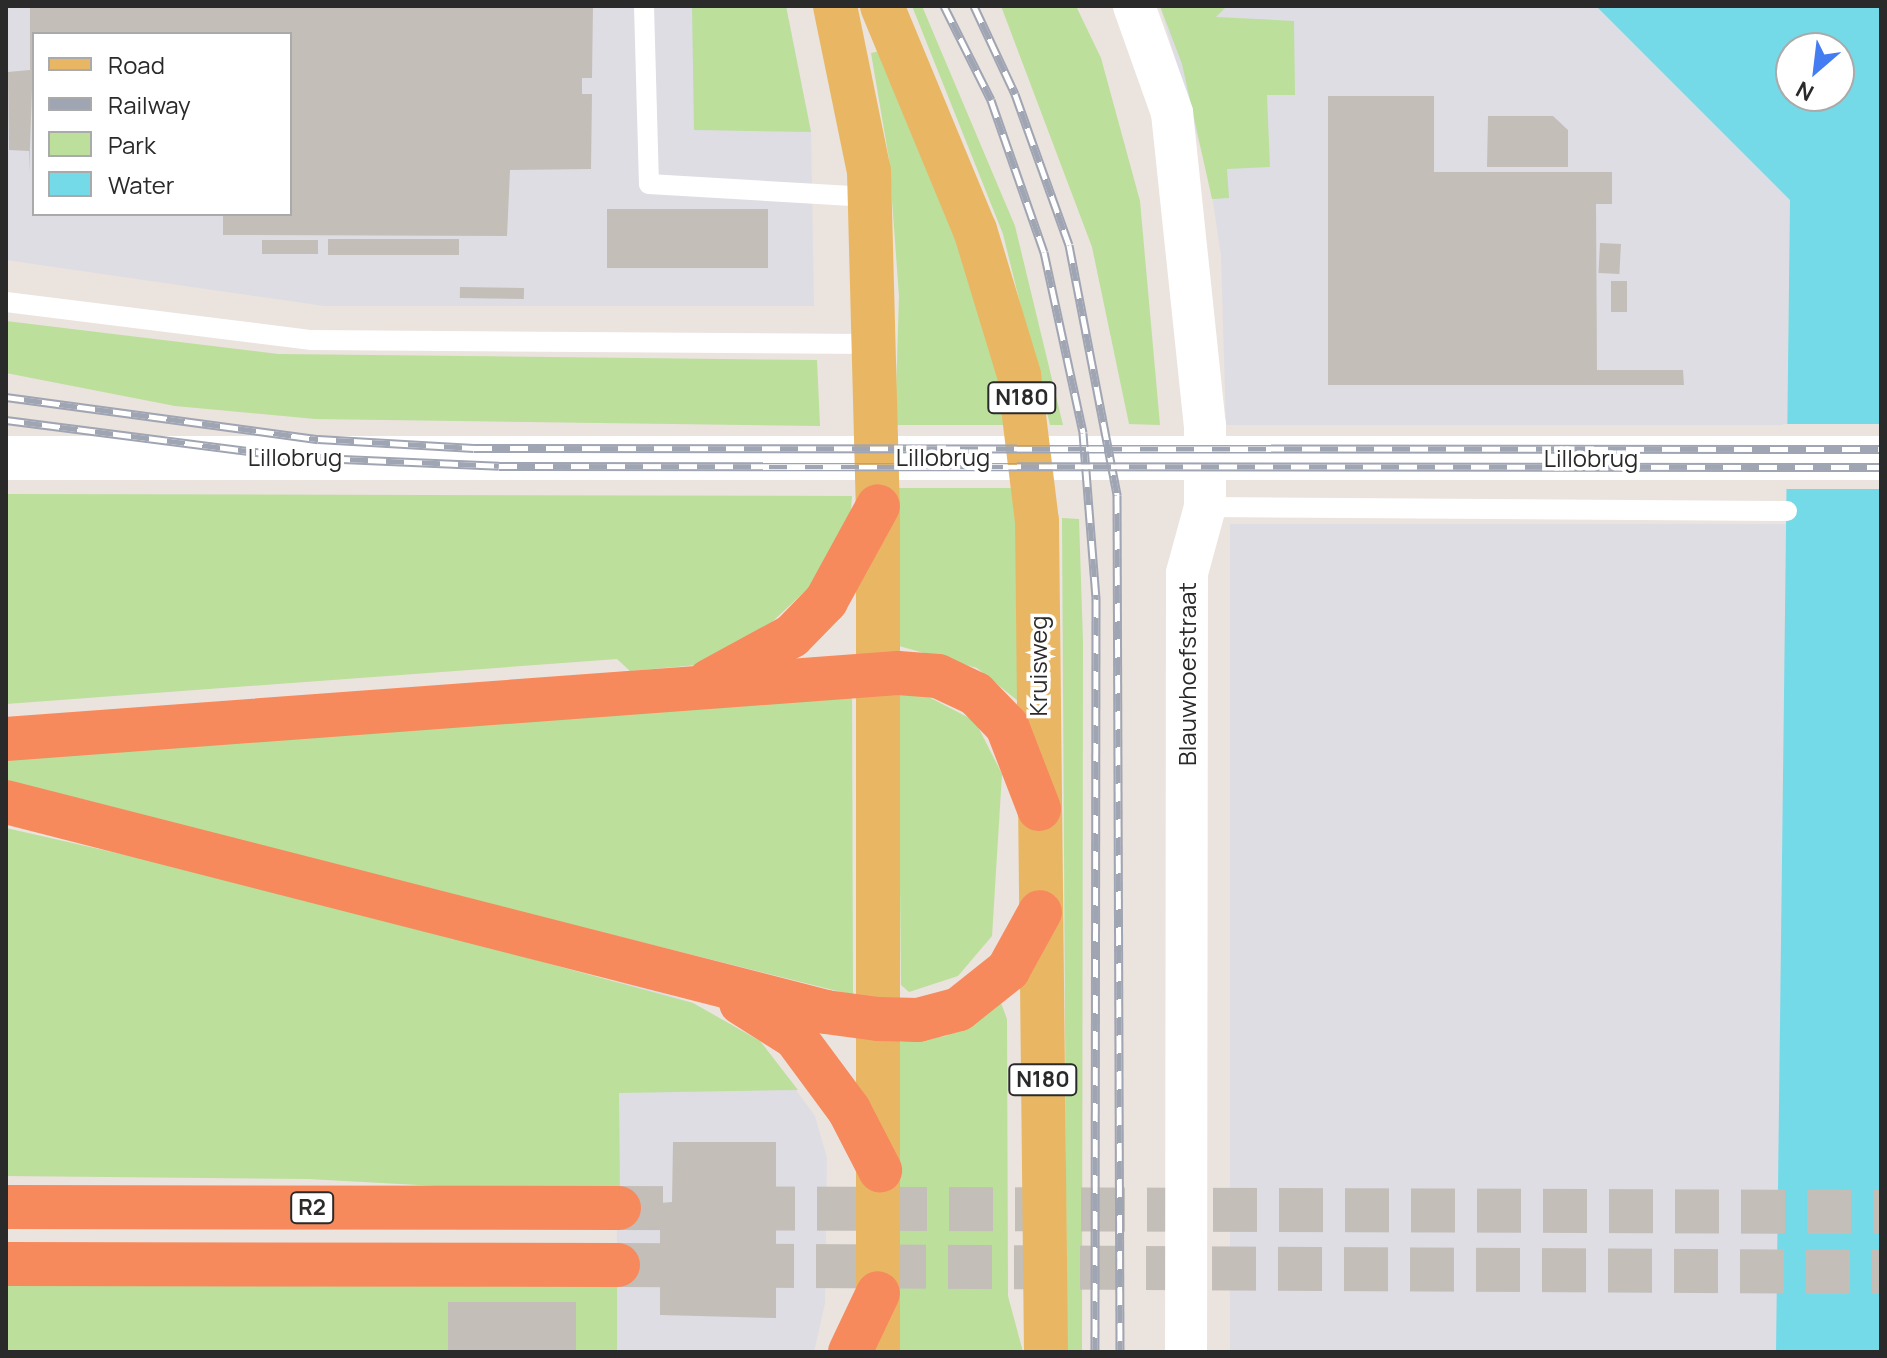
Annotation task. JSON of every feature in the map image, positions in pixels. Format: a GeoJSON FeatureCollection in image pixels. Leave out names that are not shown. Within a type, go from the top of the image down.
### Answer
{"type":"FeatureCollection","features":[{"type":"Feature","properties":{"kind":"highway"},"geometry":{"type":"LineString","coordinates":[[691,688],[792,636],[826,601],[878,506]]}},
{"type":"Feature","properties":{"kind":"highway"},"geometry":{"type":"LineString","coordinates":[[6,739],[877,675],[938,676],[976,694],[1007,726],[1039,809]]}},
{"type":"Feature","properties":{"kind":"highway"},"geometry":{"type":"LineString","coordinates":[[6,802],[701,980],[878,1019],[918,1020],[959,1009],[1008,970],[1040,912]]}},
{"type":"Feature","properties":{"kind":"highway"},"geometry":{"type":"LineString","coordinates":[[701,980],[795,1037],[849,1110],[880,1170]]}},
{"type":"Feature","properties":{"kind":"highway","name":"R2"},"geometry":{"type":"LineString","coordinates":[[6,1207],[619,1208]]}},
{"type":"Feature","properties":{"kind":"highway"},"geometry":{"type":"LineString","coordinates":[[6,1264],[618,1265]]}},
{"type":"Feature","properties":{"kind":"highway"},"geometry":{"type":"LineString","coordinates":[[850,1352],[878,1293]]}},
{"type":"Feature","properties":{"kind":"main road"},"geometry":{"type":"LineString","coordinates":[[835,6],[855,86],[869,197],[878,506],[878,1352]]}},
{"type":"Feature","properties":{"kind":"main road","name":"Kruisweg"},"geometry":{"type":"LineString","coordinates":[[883,8],[975,230],[1019,375],[1037,521],[1046,1352]]}},
{"type":"Feature","properties":{"kind":"street","name":"Blauwhoefstraat"},"geometry":{"type":"LineString","coordinates":[[1134,6],[1172,113],[1183,182],[1205,507],[1187,573],[1186,1352]]}},
{"type":"Feature","properties":{"kind":"street","name":"Lillobrug"},"geometry":{"type":"LineString","coordinates":[[6,458],[1881,458]]}},
{"type":"Feature","properties":{"kind":"lane"},"geometry":{"type":"LineString","coordinates":[[644,6],[649,184],[869,197]]}},
{"type":"Feature","properties":{"kind":"lane"},"geometry":{"type":"LineString","coordinates":[[6,302],[312,340],[872,344]]}},
{"type":"Feature","properties":{"kind":"lane"},"geometry":{"type":"LineString","coordinates":[[1205,507],[1787,511]]}},
{"type":"Feature","properties":{"kind":"shaded area"},"geometry":{"type":"Polygon","coordinates":[[[6,6],[786,6],[811,132],[814,306],[324,306],[6,260],[6,6]]]}},
{"type":"Feature","properties":{"kind":"shaded area"},"geometry":{"type":"Polygon","coordinates":[[[1160,6],[1596,6],[1790,199],[1787,425],[1226,425],[1221,256],[1210,181],[1160,6]]]}},
{"type":"Feature","properties":{"kind":"shaded area"},"geometry":{"type":"Polygon","coordinates":[[[1230,524],[1787,524],[1787,1352],[1230,1352],[1230,524]]]}},
{"type":"Feature","properties":{"kind":"shaded area"},"geometry":{"type":"Polygon","coordinates":[[[619,978],[693,1003],[760,1041],[815,1116],[827,1158],[825,1303],[814,1352],[616,1352],[619,978]]]}},
{"type":"Feature","properties":{"kind":"green space"},"geometry":{"type":"Polygon","coordinates":[[[692,6],[786,6],[811,132],[694,130],[692,6]]]}},
{"type":"Feature","properties":{"kind":"green space"},"geometry":{"type":"Polygon","coordinates":[[[912,6],[922,6],[1015,226],[1063,425],[1050,425],[1003,234],[912,6]]]}},
{"type":"Feature","properties":{"kind":"green space"},"geometry":{"type":"Polygon","coordinates":[[[1001,6],[1076,6],[1101,58],[1140,201],[1160,425],[1129,424],[1092,247],[1001,6]]]}},
{"type":"Feature","properties":{"kind":"green space"},"geometry":{"type":"Polygon","coordinates":[[[1160,6],[1227,6],[1216,17],[1294,21],[1295,95],[1267,95],[1270,167],[1227,169],[1229,198],[1212,199],[1182,64],[1160,6]]]}},
{"type":"Feature","properties":{"kind":"green space"},"geometry":{"type":"Polygon","coordinates":[[[884,50],[929,152],[1014,425],[895,425],[899,296],[889,159],[871,53],[884,50]]]}},
{"type":"Feature","properties":{"kind":"green space"},"geometry":{"type":"Polygon","coordinates":[[[6,321],[278,354],[817,360],[820,426],[315,419],[175,406],[6,373],[6,321]]]}},
{"type":"Feature","properties":{"kind":"green space"},"geometry":{"type":"Polygon","coordinates":[[[895,488],[1021,488],[1023,705],[977,668],[899,646],[895,488]]]}},
{"type":"Feature","properties":{"kind":"green space"},"geometry":{"type":"Polygon","coordinates":[[[6,494],[852,496],[850,529],[818,579],[758,635],[697,665],[630,671],[617,659],[6,704],[6,494]]]}},
{"type":"Feature","properties":{"kind":"green space"},"geometry":{"type":"Polygon","coordinates":[[[1062,518],[1079,519],[1083,642],[1082,1352],[1067,1352],[1062,518]]]}},
{"type":"Feature","properties":{"kind":"green space"},"geometry":{"type":"Polygon","coordinates":[[[898,693],[923,694],[975,721],[1002,774],[992,936],[958,976],[909,992],[901,985],[898,693]]]}},
{"type":"Feature","properties":{"kind":"green space"},"geometry":{"type":"Polygon","coordinates":[[[852,694],[853,995],[6,783],[6,759],[852,694]]]}},
{"type":"Feature","properties":{"kind":"green space"},"geometry":{"type":"Polygon","coordinates":[[[6,828],[267,887],[693,1003],[760,1041],[798,1090],[619,1093],[620,1196],[308,1179],[6,1176],[6,828]]]}},
{"type":"Feature","properties":{"kind":"green space"},"geometry":{"type":"Polygon","coordinates":[[[1001,1003],[1007,1019],[1008,1296],[1023,1352],[897,1352],[900,1042],[946,1036],[1001,1003]]]}},
{"type":"Feature","properties":{"kind":"green space"},"geometry":{"type":"Polygon","coordinates":[[[6,1282],[617,1282],[617,1352],[6,1352],[6,1282]]]}},
{"type":"Feature","properties":{"kind":"water"},"geometry":{"type":"Polygon","coordinates":[[[1596,6],[1881,6],[1881,1352],[1776,1352],[1790,200],[1596,6]]]}},
{"type":"Feature","properties":{"kind":"pier"},"geometry":{"type":"Polygon","coordinates":[[[1783,424],[1881,424],[1881,489],[1783,489],[1783,424]]]}},
{"type":"Feature","properties":{"kind":"building"},"geometry":{"type":"Polygon","coordinates":[[[30,6],[593,6],[592,78],[582,78],[582,94],[592,94],[591,169],[510,170],[507,236],[223,235],[223,216],[292,216],[292,32],[32,32],[29,173],[29,151],[9,150],[8,72],[30,70],[30,6]]]}},
{"type":"Feature","properties":{"kind":"building"},"geometry":{"type":"Polygon","coordinates":[[[1328,96],[1434,96],[1434,172],[1612,172],[1612,204],[1596,204],[1597,370],[1683,370],[1684,385],[1328,385],[1328,96]]]}},
{"type":"Feature","properties":{"kind":"building"},"geometry":{"type":"Polygon","coordinates":[[[1488,116],[1553,116],[1568,130],[1568,167],[1487,167],[1488,116]]]}},
{"type":"Feature","properties":{"kind":"building"},"geometry":{"type":"Polygon","coordinates":[[[607,209],[768,209],[768,268],[607,268],[607,209]]]}},
{"type":"Feature","properties":{"kind":"building"},"geometry":{"type":"Polygon","coordinates":[[[328,239],[459,239],[459,255],[328,255],[328,239]]]}},
{"type":"Feature","properties":{"kind":"building"},"geometry":{"type":"Polygon","coordinates":[[[262,240],[318,240],[318,254],[262,254],[262,240]]]}},
{"type":"Feature","properties":{"kind":"building"},"geometry":{"type":"Polygon","coordinates":[[[1600,243],[1621,244],[1619,274],[1598,273],[1600,243]]]}},
{"type":"Feature","properties":{"kind":"building"},"geometry":{"type":"Polygon","coordinates":[[[1611,281],[1627,281],[1627,312],[1611,312],[1611,281]]]}},
{"type":"Feature","properties":{"kind":"building"},"geometry":{"type":"Polygon","coordinates":[[[460,287],[524,288],[524,299],[460,298],[460,287]]]}},
{"type":"Feature","properties":{"kind":"building"},"geometry":{"type":"Polygon","coordinates":[[[673,1142],[776,1142],[776,1318],[660,1315],[660,1203],[672,1202],[673,1142]]]}},
{"type":"Feature","properties":{"kind":"building"},"geometry":{"type":"Polygon","coordinates":[[[448,1302],[576,1302],[576,1352],[448,1352],[448,1302]]]}},
{"type":"Feature","properties":{"kind":"tunnel"},"geometry":{"type":"LineString","coordinates":[[619,1208],[1881,1212]]}},
{"type":"Feature","properties":{"kind":"tunnel"},"geometry":{"type":"LineString","coordinates":[[618,1265],[1881,1272]]}},
{"type":"Feature","properties":{"kind":"railway"},"geometry":{"type":"LineString","coordinates":[[944,6],[991,100],[1044,252],[1083,433],[1096,599],[1095,1352]]}},
{"type":"Feature","properties":{"kind":"railway"},"geometry":{"type":"LineString","coordinates":[[974,6],[1015,94],[1069,245],[1117,495],[1120,1352]]}},
{"type":"Feature","properties":{"kind":"railway"},"geometry":{"type":"LineString","coordinates":[[6,397],[318,439],[474,448],[1881,449]]}},
{"type":"Feature","properties":{"kind":"railway"},"geometry":{"type":"LineString","coordinates":[[6,420],[296,457],[499,466],[1881,467]]}}]}
